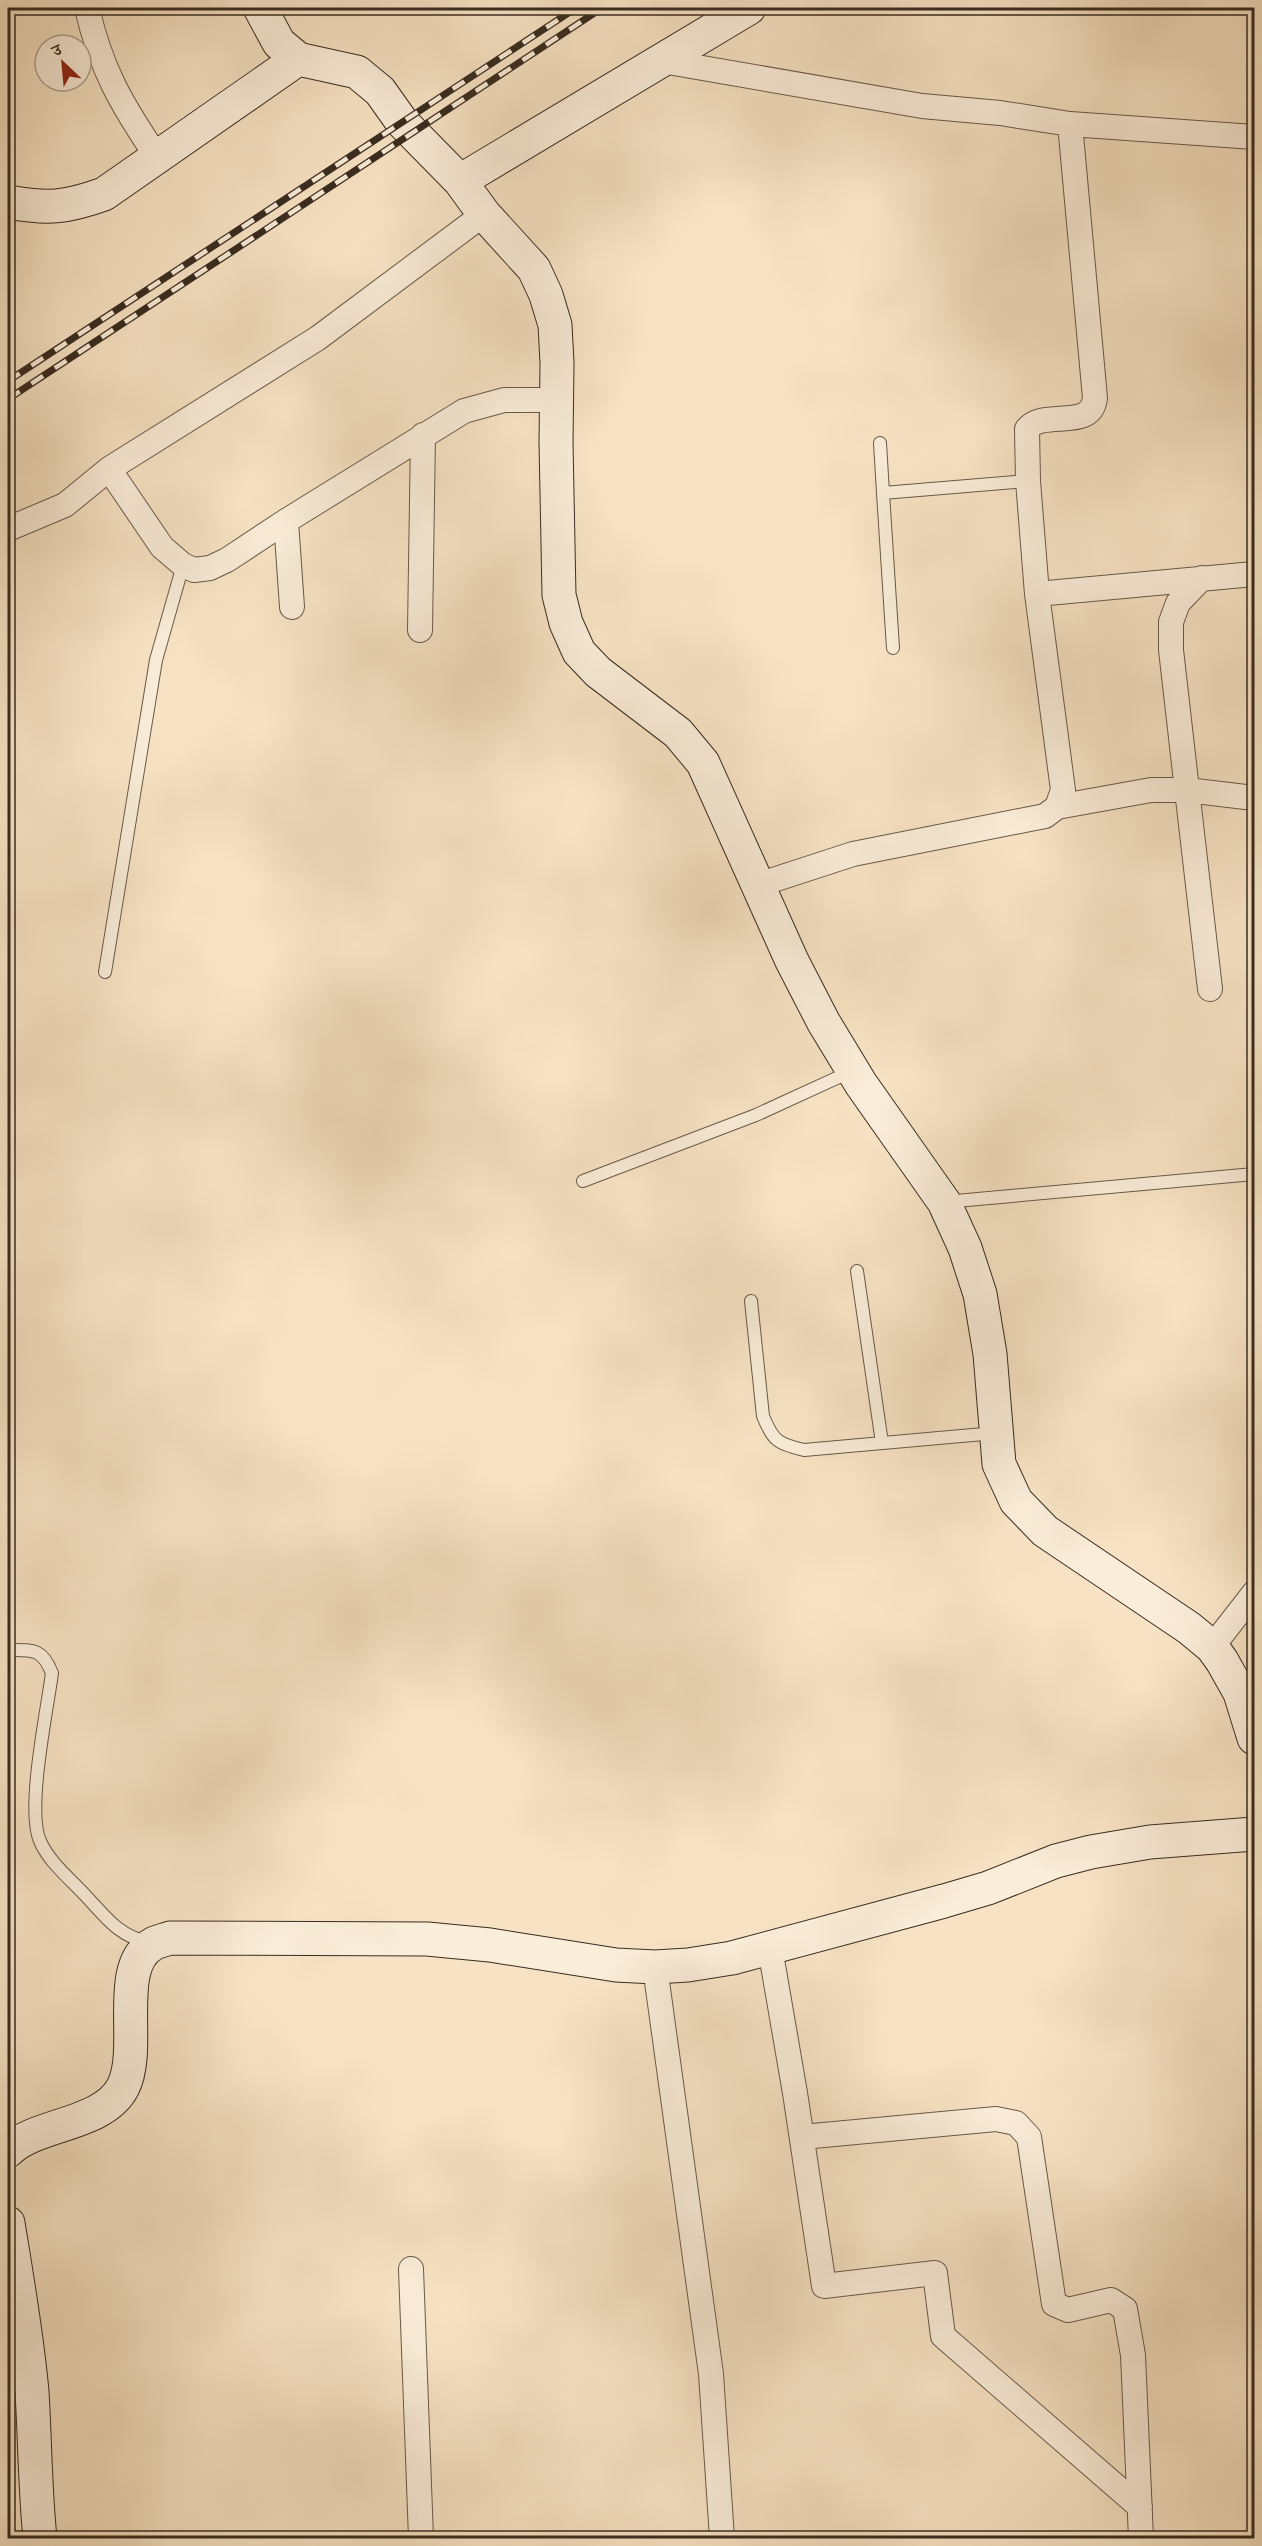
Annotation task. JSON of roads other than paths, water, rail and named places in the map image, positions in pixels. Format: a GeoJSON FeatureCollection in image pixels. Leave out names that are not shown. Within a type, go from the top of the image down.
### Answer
{"type":"FeatureCollection","features":[{"type":"Feature","properties":{"kind":"street"},"geometry":{"type":"LineString","coordinates":[[87,8],[94,37],[109,79],[129,116],[157,157]]}},
{"type":"Feature","properties":{"kind":"street"},"geometry":{"type":"LineString","coordinates":[[260,8],[279,43],[298,59],[357,72],[380,91],[402,122],[460,181],[484,214],[534,269],[546,295],[555,325],[558,363],[556,400],[559,595],[566,623],[579,652],[598,672],[678,733],[703,763],[818,1013],[853,1071],[944,1202],[965,1248],[980,1294],[990,1354],[999,1464],[1016,1502],[1045,1531],[1188,1628],[1212,1647],[1240,1693],[1254,1738]]}},
{"type":"Feature","properties":{"kind":"street"},"geometry":{"type":"LineString","coordinates":[[460,181],[749,8]]}},
{"type":"Feature","properties":{"kind":"street"},"geometry":{"type":"LineString","coordinates":[[8,202],[43,208],[74,205],[104,194],[298,59]]}},
{"type":"Feature","properties":{"kind":"street"},"geometry":{"type":"LineString","coordinates":[[662,61],[922,106],[1000,113],[1070,124],[1254,137]]}},
{"type":"Feature","properties":{"kind":"street"},"geometry":{"type":"LineString","coordinates":[[1057,807],[1063,790],[1037,594],[1028,481],[1027,429],[1037,421],[1080,417],[1089,413],[1094,407],[1070,124]]}},
{"type":"Feature","properties":{"kind":"street"},"geometry":{"type":"LineString","coordinates":[[8,529],[65,505],[110,469],[318,338],[484,214]]}},
{"type":"Feature","properties":{"kind":"street"},"geometry":{"type":"LineString","coordinates":[[110,469],[162,547],[183,565],[194,570],[219,564],[464,411],[504,400],[556,400]]}},
{"type":"Feature","properties":{"kind":"street"},"geometry":{"type":"LineString","coordinates":[[420,630],[423,435]]}},
{"type":"Feature","properties":{"kind":"street"},"geometry":{"type":"LineString","coordinates":[[285,521],[292,607]]}},
{"type":"Feature","properties":{"kind":"street"},"geometry":{"type":"LineString","coordinates":[[1037,594],[1254,574]]}},
{"type":"Feature","properties":{"kind":"street"},"geometry":{"type":"LineString","coordinates":[[1202,578],[1178,603],[1171,622],[1171,650],[1210,989]]}},
{"type":"Feature","properties":{"kind":"street"},"geometry":{"type":"LineString","coordinates":[[758,885],[853,854],[1045,816],[1057,807],[1151,790],[1187,790],[1254,798]]}},
{"type":"Feature","properties":{"kind":"street"},"geometry":{"type":"LineString","coordinates":[[1212,1647],[1254,1593]]}},
{"type":"Feature","properties":{"kind":"street"},"geometry":{"type":"LineString","coordinates":[[8,2151],[23,2142],[98,2110],[113,2100],[122,2089],[129,2073],[132,2054],[132,1975],[138,1958],[152,1944],[170,1938],[427,1939],[490,1945],[605,1964],[655,1967],[688,1965],[770,1948],[944,1901],[988,1888],[1056,1861],[1091,1852],[1150,1842],[1254,1834]]}},
{"type":"Feature","properties":{"kind":"street"},"geometry":{"type":"LineString","coordinates":[[770,1948],[824,2286],[935,2273],[943,2336],[1140,2508]]}},
{"type":"Feature","properties":{"kind":"street"},"geometry":{"type":"LineString","coordinates":[[655,1967],[711,2374],[722,2538]]}},
{"type":"Feature","properties":{"kind":"street"},"geometry":{"type":"LineString","coordinates":[[802,2137],[996,2119],[1016,2123],[1029,2137],[1054,2304],[1068,2310],[1111,2300],[1125,2309],[1133,2355],[1142,2538]]}},
{"type":"Feature","properties":{"kind":"street"},"geometry":{"type":"LineString","coordinates":[[8,2223],[26,2333],[32,2392],[36,2503],[40,2538]]}},
{"type":"Feature","properties":{"kind":"street"},"geometry":{"type":"LineString","coordinates":[[411,2269],[421,2538]]}},
{"type":"Feature","properties":{"kind":"lane"},"geometry":{"type":"LineString","coordinates":[[880,443],[893,648]]}},
{"type":"Feature","properties":{"kind":"lane"},"geometry":{"type":"LineString","coordinates":[[883,493],[1028,481]]}},
{"type":"Feature","properties":{"kind":"lane"},"geometry":{"type":"LineString","coordinates":[[105,972],[156,660],[183,565]]}},
{"type":"Feature","properties":{"kind":"lane"},"geometry":{"type":"LineString","coordinates":[[583,1181],[756,1115],[853,1071]]}},
{"type":"Feature","properties":{"kind":"lane"},"geometry":{"type":"LineString","coordinates":[[944,1202],[1254,1174]]}},
{"type":"Feature","properties":{"kind":"lane"},"geometry":{"type":"LineString","coordinates":[[857,1271],[882,1443]]}},
{"type":"Feature","properties":{"kind":"lane"},"geometry":{"type":"LineString","coordinates":[[751,1301],[764,1416],[770,1434],[782,1445],[804,1450],[996,1433]]}},
{"type":"Feature","properties":{"kind":"lane"},"geometry":{"type":"LineString","coordinates":[[8,1650],[36,1651],[46,1658],[52,1673],[34,1821],[40,1841],[53,1862],[108,1921],[128,1938],[152,1944]]}},
{"type":"Feature","properties":{"kind":"lane"},"geometry":{"type":"LineString","coordinates":[[1254,1834],[1254,1839]]}},
{"type":"Feature","properties":{"kind":"railway"},"geometry":{"type":"LineString","coordinates":[[8,381],[576,8]]}},
{"type":"Feature","properties":{"kind":"railway"},"geometry":{"type":"LineString","coordinates":[[8,399],[602,8]]}}]}
